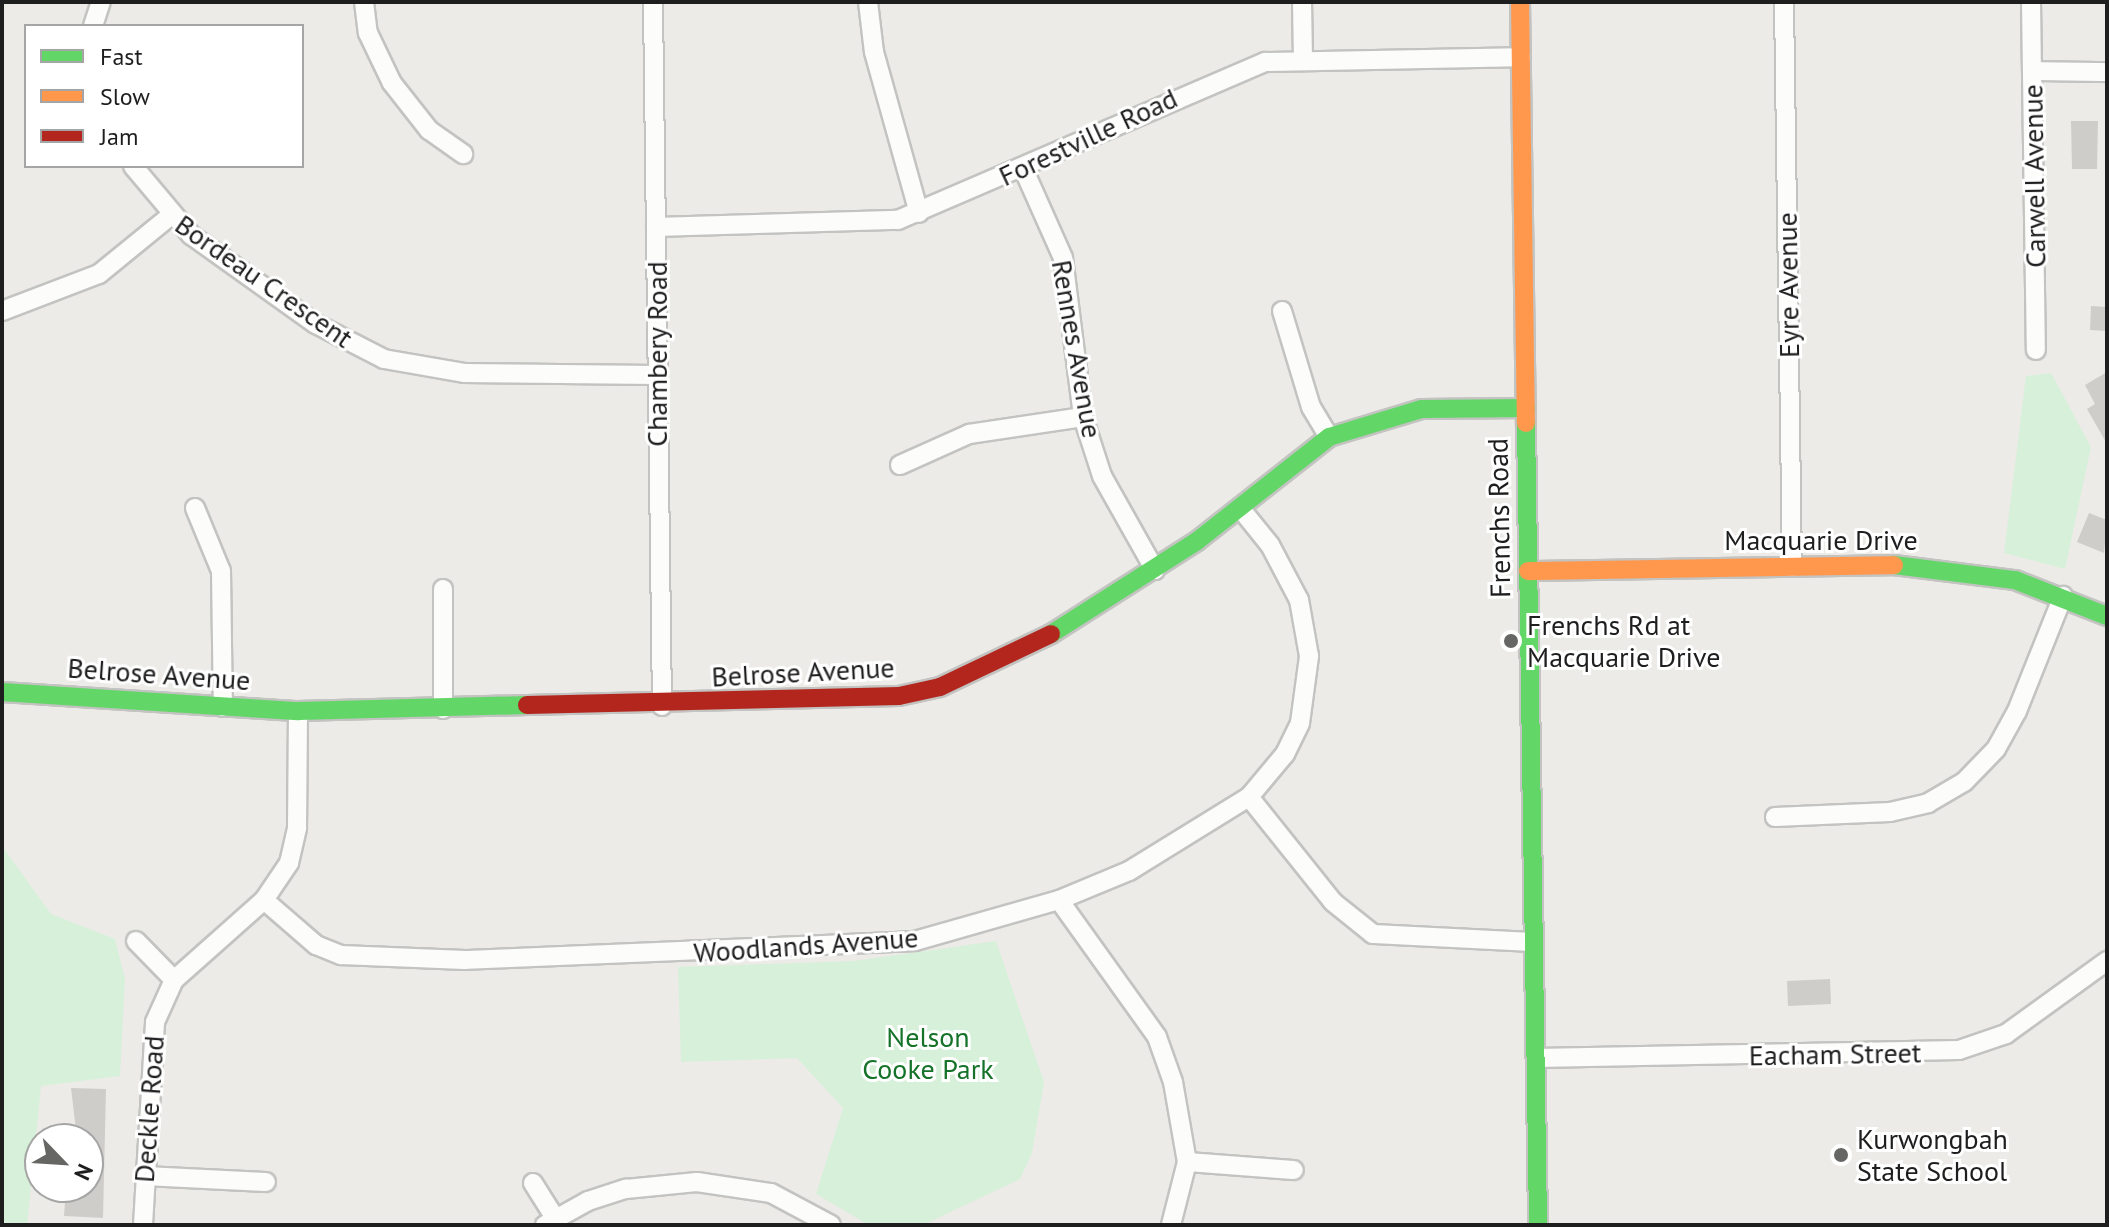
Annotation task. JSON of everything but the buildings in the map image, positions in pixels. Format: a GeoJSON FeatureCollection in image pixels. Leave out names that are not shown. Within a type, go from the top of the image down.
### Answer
{"type":"FeatureCollection","features":[{"type":"Feature","properties":{"kind":"street"},"geometry":{"type":"LineString","coordinates":[[94,24],[101,2]]}},
{"type":"Feature","properties":{"kind":"street"},"geometry":{"type":"LineString","coordinates":[[364,2],[368,33],[392,83],[429,130],[463,154]]}},
{"type":"Feature","properties":{"kind":"street","name":"Chambery Road"},"geometry":{"type":"LineString","coordinates":[[653,2],[662,706]]}},
{"type":"Feature","properties":{"kind":"street"},"geometry":{"type":"LineString","coordinates":[[868,2],[874,52],[919,213]]}},
{"type":"Feature","properties":{"kind":"street"},"geometry":{"type":"LineString","coordinates":[[1302,2],[1303,59]]}},
{"type":"Feature","properties":{"kind":"street","name":"Frenchs Road"},"geometry":{"type":"LineString","coordinates":[[1520,2],[1538,1225]]}},
{"type":"Feature","properties":{"kind":"street","name":"Eyre Avenue"},"geometry":{"type":"LineString","coordinates":[[1784,2],[1792,567]]}},
{"type":"Feature","properties":{"kind":"street","name":"Carwell Avenue"},"geometry":{"type":"LineString","coordinates":[[2031,2],[2036,350]]}},
{"type":"Feature","properties":{"kind":"street","name":"Forestville Road"},"geometry":{"type":"LineString","coordinates":[[656,227],[874,222],[919,213],[1239,68],[1303,59],[1521,57]]}},
{"type":"Feature","properties":{"kind":"street"},"geometry":{"type":"LineString","coordinates":[[2032,71],[2107,72]]}},
{"type":"Feature","properties":{"kind":"street","name":"Bordeau Crescent"},"geometry":{"type":"LineString","coordinates":[[134,168],[170,216],[316,324],[384,359],[464,373],[656,375]]}},
{"type":"Feature","properties":{"kind":"street","name":"Rennes Avenue"},"geometry":{"type":"LineString","coordinates":[[1023,168],[1063,258],[1083,417],[1102,476],[1155,570]]}},
{"type":"Feature","properties":{"kind":"street"},"geometry":{"type":"LineString","coordinates":[[2,311],[99,274],[170,216]]}},
{"type":"Feature","properties":{"kind":"street"},"geometry":{"type":"LineString","coordinates":[[1282,311],[1311,407],[1329,437]]}},
{"type":"Feature","properties":{"kind":"street","name":"Belrose Avenue"},"geometry":{"type":"LineString","coordinates":[[2,692],[298,711],[858,701],[940,687],[1028,649],[1155,570],[1329,437],[1422,409],[1526,408]]}},
{"type":"Feature","properties":{"kind":"street"},"geometry":{"type":"LineString","coordinates":[[900,465],[969,434],[1083,417]]}},
{"type":"Feature","properties":{"kind":"street"},"geometry":{"type":"LineString","coordinates":[[195,508],[221,571],[223,707]]}},
{"type":"Feature","properties":{"kind":"street","name":"Woodlands Avenue"},"geometry":{"type":"LineString","coordinates":[[264,900],[316,945],[341,955],[465,960],[915,941],[1059,900],[1129,871],[1249,797],[1277,766],[1300,723],[1309,656],[1299,600],[1270,545],[1240,508]]}},
{"type":"Feature","properties":{"kind":"street","name":"Macquarie Drive"},"geometry":{"type":"LineString","coordinates":[[1528,571],[1792,567],[1965,570],[2063,596],[2107,616]]}},
{"type":"Feature","properties":{"kind":"street"},"geometry":{"type":"LineString","coordinates":[[443,589],[443,709]]}},
{"type":"Feature","properties":{"kind":"street"},"geometry":{"type":"LineString","coordinates":[[1775,817],[1890,812],[1928,803],[1964,782],[1996,749],[2017,711],[2063,596]]}},
{"type":"Feature","properties":{"kind":"street","name":"Deckle Road"},"geometry":{"type":"LineString","coordinates":[[143,1225],[150,1049],[174,980],[264,900],[295,847],[298,711]]}},
{"type":"Feature","properties":{"kind":"street"},"geometry":{"type":"LineString","coordinates":[[1249,797],[1333,902],[1373,934],[1533,942]]}},
{"type":"Feature","properties":{"kind":"street"},"geometry":{"type":"LineString","coordinates":[[1059,900],[1157,1037],[1187,1162],[1171,1225]]}},
{"type":"Feature","properties":{"kind":"street"},"geometry":{"type":"LineString","coordinates":[[136,941],[174,980]]}},
{"type":"Feature","properties":{"kind":"street","name":"Eacham Street"},"geometry":{"type":"LineString","coordinates":[[1536,1058],[1959,1050],[2017,1028],[2107,961]]}},
{"type":"Feature","properties":{"kind":"street"},"geometry":{"type":"LineString","coordinates":[[1187,1162],[1294,1170]]}},
{"type":"Feature","properties":{"kind":"street"},"geometry":{"type":"LineString","coordinates":[[144,1176],[266,1182]]}},
{"type":"Feature","properties":{"kind":"street"},"geometry":{"type":"LineString","coordinates":[[533,1183],[550,1222],[626,1189],[697,1182],[771,1193],[831,1225]]}},
{"type":"Feature","properties":{"kind":"green space"},"geometry":{"type":"Polygon","coordinates":[[[2051,373],[2091,447],[2065,569],[2004,553],[2026,376],[2051,373]]]}},
{"type":"Feature","properties":{"kind":"green space"},"geometry":{"type":"Polygon","coordinates":[[[2,846],[51,914],[115,939],[125,979],[120,1076],[41,1086],[37,1123],[24,1123],[24,1203],[29,1203],[27,1225],[2,1225],[2,846]]]}},
{"type":"Feature","properties":{"kind":"green space","name":"Nelson Cooke Park"},"geometry":{"type":"Polygon","coordinates":[[[996,941],[1044,1082],[1032,1153],[1020,1179],[923,1225],[869,1225],[816,1194],[843,1108],[797,1058],[681,1062],[678,967],[854,961],[996,941]]]}},
{"type":"Feature","properties":{"kind":"traffic: fast"},"geometry":{"type":"LineString","coordinates":[[1051,634],[1197,541],[1329,437],[1422,409],[1526,408]]}},
{"type":"Feature","properties":{"kind":"traffic: fast"},"geometry":{"type":"LineString","coordinates":[[1526,423],[1538,1225]]}},
{"type":"Feature","properties":{"kind":"traffic: fast"},"geometry":{"type":"LineString","coordinates":[[1894,565],[2015,580],[2107,616]]}},
{"type":"Feature","properties":{"kind":"traffic: fast"},"geometry":{"type":"LineString","coordinates":[[2,692],[298,711],[527,705]]}},
{"type":"Feature","properties":{"kind":"traffic: slow"},"geometry":{"type":"LineString","coordinates":[[1520,2],[1526,423]]}},
{"type":"Feature","properties":{"kind":"traffic: slow"},"geometry":{"type":"LineString","coordinates":[[1528,571],[1894,565]]}},
{"type":"Feature","properties":{"kind":"traffic: jam"},"geometry":{"type":"LineString","coordinates":[[527,705],[899,696],[940,687],[1051,634]]}},
{"type":"Feature","properties":{"kind":"place","name":"Frenchs Rd at Macquarie Drive"},"geometry":{"type":"Point","coordinates":[1511,641]}},
{"type":"Feature","properties":{"kind":"place","name":"Kurwongbah State School"},"geometry":{"type":"Point","coordinates":[1841,1155]}}]}
